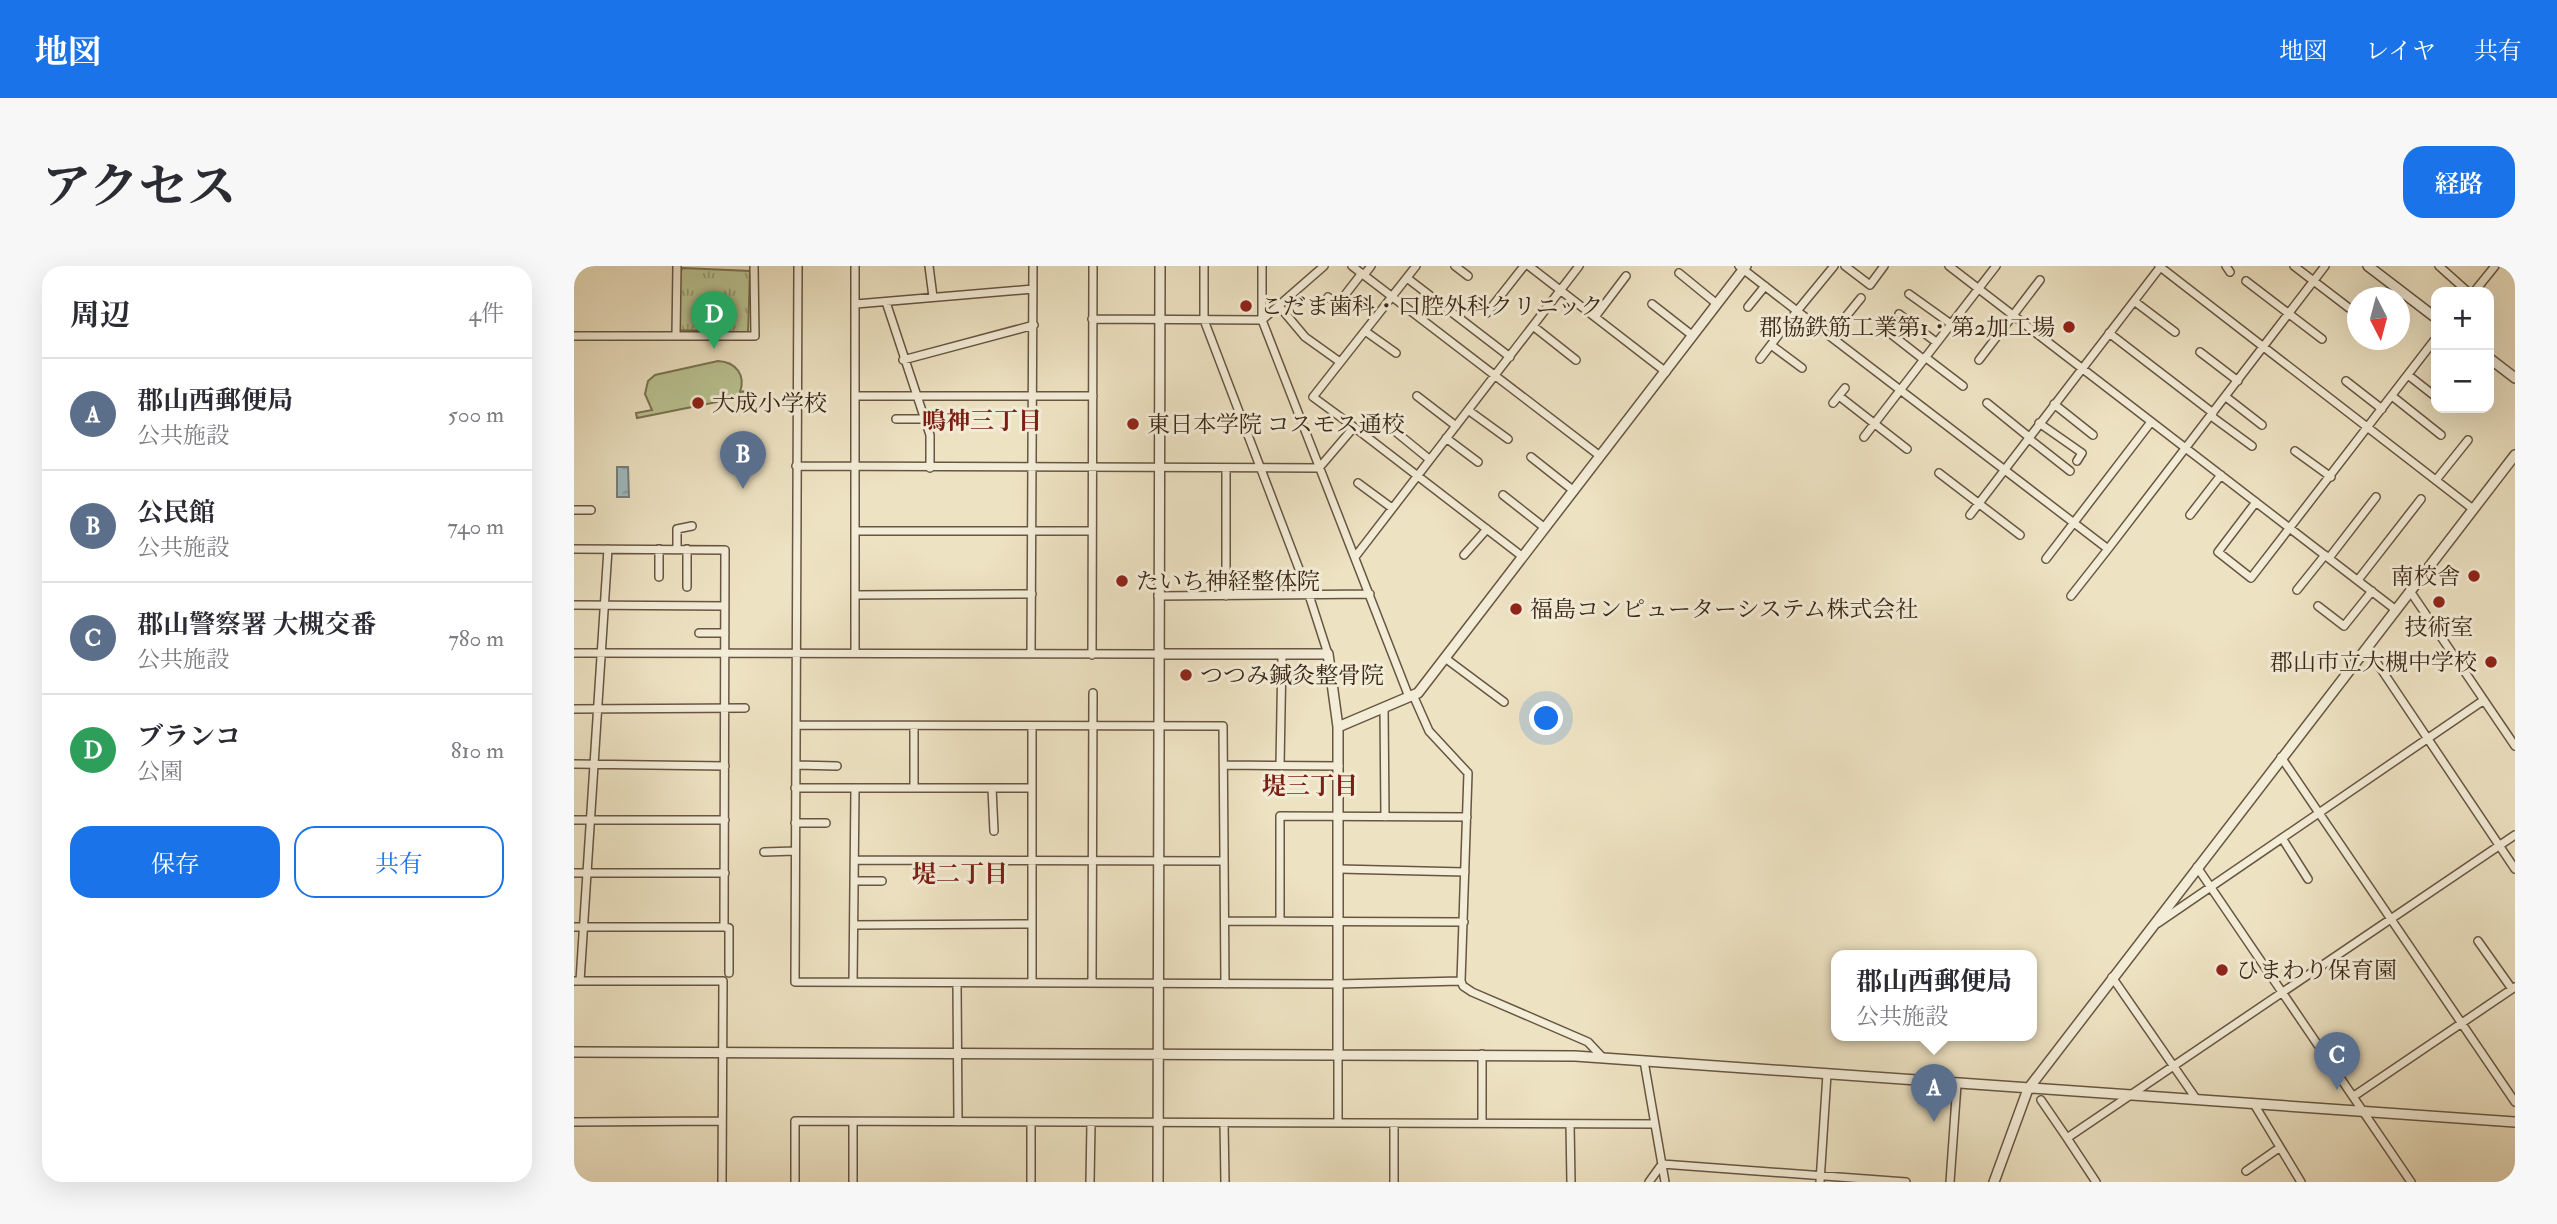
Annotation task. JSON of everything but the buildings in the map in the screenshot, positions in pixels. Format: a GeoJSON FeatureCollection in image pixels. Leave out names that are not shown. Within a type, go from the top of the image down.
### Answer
{"type":"FeatureCollection","features":[{"type":"Feature","properties":{"kind":"street"},"geometry":{"type":"LineString","coordinates":[[676,335],[677,266]]}},
{"type":"Feature","properties":{"kind":"street"},"geometry":{"type":"LineString","coordinates":[[574,336],[755,335],[754,266]]}},
{"type":"Feature","properties":{"kind":"street"},"geometry":{"type":"LineString","coordinates":[[798,266],[795,982],[1338,984],[1461,981]]}},
{"type":"Feature","properties":{"kind":"street"},"geometry":{"type":"LineString","coordinates":[[855,653],[856,266]]}},
{"type":"Feature","properties":{"kind":"street"},"geometry":{"type":"LineString","coordinates":[[929,266],[933,297]]}},
{"type":"Feature","properties":{"kind":"street"},"geometry":{"type":"LineString","coordinates":[[1031,654],[1033,266]]}},
{"type":"Feature","properties":{"kind":"street"},"geometry":{"type":"LineString","coordinates":[[1092,654],[1093,266]]}},
{"type":"Feature","properties":{"kind":"street"},"geometry":{"type":"LineString","coordinates":[[1158,1182],[1160,266]]}},
{"type":"Feature","properties":{"kind":"street"},"geometry":{"type":"LineString","coordinates":[[1204,266],[1204,320],[1263,470],[1328,654],[1338,727],[1339,766],[1338,1123]]}},
{"type":"Feature","properties":{"kind":"street"},"geometry":{"type":"LineString","coordinates":[[1262,266],[1262,320],[1411,696],[1429,731],[1468,773],[1461,981],[1463,986],[1587,1042],[1603,1058]]}},
{"type":"Feature","properties":{"kind":"street"},"geometry":{"type":"LineString","coordinates":[[1092,319],[1262,320],[1324,266]]}},
{"type":"Feature","properties":{"kind":"street"},"geometry":{"type":"LineString","coordinates":[[1352,266],[1600,456]]}},
{"type":"Feature","properties":{"kind":"street"},"geometry":{"type":"LineString","coordinates":[[1328,297],[1338,304],[1371,266]]}},
{"type":"Feature","properties":{"kind":"street"},"geometry":{"type":"LineString","coordinates":[[1416,266],[1313,397],[1523,557]]}},
{"type":"Feature","properties":{"kind":"street"},"geometry":{"type":"LineString","coordinates":[[1455,266],[1468,276]]}},
{"type":"Feature","properties":{"kind":"street"},"geometry":{"type":"LineString","coordinates":[[1488,313],[1526,266],[1665,372]]}},
{"type":"Feature","properties":{"kind":"street"},"geometry":{"type":"LineString","coordinates":[[1355,557],[1579,266]]}},
{"type":"Feature","properties":{"kind":"street"},"geometry":{"type":"LineString","coordinates":[[1760,359],[1834,266]]}},
{"type":"Feature","properties":{"kind":"street"},"geometry":{"type":"LineString","coordinates":[[1845,266],[1870,285],[1884,266]]}},
{"type":"Feature","properties":{"kind":"street"},"geometry":{"type":"LineString","coordinates":[[1949,266],[2396,610]]}},
{"type":"Feature","properties":{"kind":"street"},"geometry":{"type":"LineString","coordinates":[[1864,437],[1996,266]]}},
{"type":"Feature","properties":{"kind":"street"},"geometry":{"type":"LineString","coordinates":[[1970,515],[2160,266],[2473,509]]}},
{"type":"Feature","properties":{"kind":"street"},"geometry":{"type":"LineString","coordinates":[[2294,266],[2347,306]]}},
{"type":"Feature","properties":{"kind":"street"},"geometry":{"type":"LineString","coordinates":[[2071,596],[2325,266]]}},
{"type":"Feature","properties":{"kind":"street"},"geometry":{"type":"LineString","coordinates":[[2368,266],[2431,314]]}},
{"type":"Feature","properties":{"kind":"street"},"geometry":{"type":"LineString","coordinates":[[2439,266],[2462,287]]}},
{"type":"Feature","properties":{"kind":"street"},"geometry":{"type":"LineString","coordinates":[[2477,287],[2495,266]]}},
{"type":"Feature","properties":{"kind":"street"},"geometry":{"type":"LineString","coordinates":[[1338,727],[1411,696],[1445,658],[1743,267],[2108,549]]}},
{"type":"Feature","properties":{"kind":"street"},"geometry":{"type":"LineString","coordinates":[[1679,272],[1717,304]]}},
{"type":"Feature","properties":{"kind":"street"},"geometry":{"type":"LineString","coordinates":[[1595,317],[1626,275]]}},
{"type":"Feature","properties":{"kind":"street"},"geometry":{"type":"LineString","coordinates":[[1407,278],[1510,357]]}},
{"type":"Feature","properties":{"kind":"street"},"geometry":{"type":"LineString","coordinates":[[1979,360],[2040,280]]}},
{"type":"Feature","properties":{"kind":"street"},"geometry":{"type":"LineString","coordinates":[[2246,281],[2322,339]]}},
{"type":"Feature","properties":{"kind":"street"},"geometry":{"type":"LineString","coordinates":[[1748,307],[1765,286]]}},
{"type":"Feature","properties":{"kind":"street"},"geometry":{"type":"LineString","coordinates":[[856,304],[1033,289]]}},
{"type":"Feature","properties":{"kind":"street"},"geometry":{"type":"LineString","coordinates":[[1909,294],[1951,324]]}},
{"type":"Feature","properties":{"kind":"street"},"geometry":{"type":"LineString","coordinates":[[1830,336],[1861,298]]}},
{"type":"Feature","properties":{"kind":"street"},"geometry":{"type":"LineString","coordinates":[[2134,301],[2175,332]]}},
{"type":"Feature","properties":{"kind":"street"},"geometry":{"type":"LineString","coordinates":[[886,302],[930,435],[930,468]]}},
{"type":"Feature","properties":{"kind":"street"},"geometry":{"type":"LineString","coordinates":[[1652,304],[1693,335]]}},
{"type":"Feature","properties":{"kind":"street"},"geometry":{"type":"LineString","coordinates":[[1279,306],[1305,337],[1340,362]]}},
{"type":"Feature","properties":{"kind":"street"},"geometry":{"type":"LineString","coordinates":[[1899,314],[1937,342]]}},
{"type":"Feature","properties":{"kind":"street"},"geometry":{"type":"LineString","coordinates":[[903,360],[1034,325]]}},
{"type":"Feature","properties":{"kind":"street"},"geometry":{"type":"LineString","coordinates":[[1533,326],[1576,360]]}},
{"type":"Feature","properties":{"kind":"street"},"geometry":{"type":"LineString","coordinates":[[1886,330],[1963,386]]}},
{"type":"Feature","properties":{"kind":"street"},"geometry":{"type":"LineString","coordinates":[[1365,331],[1396,354]]}},
{"type":"Feature","properties":{"kind":"street"},"geometry":{"type":"LineString","coordinates":[[2109,334],[2252,446]]}},
{"type":"Feature","properties":{"kind":"street"},"geometry":{"type":"LineString","coordinates":[[1771,345],[1802,368]]}},
{"type":"Feature","properties":{"kind":"street"},"geometry":{"type":"LineString","coordinates":[[2256,502],[2218,552],[2251,578],[2431,345]]}},
{"type":"Feature","properties":{"kind":"street"},"geometry":{"type":"LineString","coordinates":[[2200,352],[2238,381]]}},
{"type":"Feature","properties":{"kind":"street"},"geometry":{"type":"LineString","coordinates":[[2494,362],[2515,378]]}},
{"type":"Feature","properties":{"kind":"street"},"geometry":{"type":"LineString","coordinates":[[2408,375],[2431,393]]}},
{"type":"Feature","properties":{"kind":"street"},"geometry":{"type":"LineString","coordinates":[[2346,381],[2382,409]]}},
{"type":"Feature","properties":{"kind":"street"},"geometry":{"type":"LineString","coordinates":[[1833,403],[1845,388]]}},
{"type":"Feature","properties":{"kind":"street"},"geometry":{"type":"LineString","coordinates":[[855,396],[1034,393],[1093,396]]}},
{"type":"Feature","properties":{"kind":"street"},"geometry":{"type":"LineString","coordinates":[[1417,396],[1456,426]]}},
{"type":"Feature","properties":{"kind":"street"},"geometry":{"type":"LineString","coordinates":[[1839,396],[1907,449]]}},
{"type":"Feature","properties":{"kind":"street"},"geometry":{"type":"LineString","coordinates":[[2392,396],[2441,435]]}},
{"type":"Feature","properties":{"kind":"street"},"geometry":{"type":"LineString","coordinates":[[2226,397],[2262,425]]}},
{"type":"Feature","properties":{"kind":"street"},"geometry":{"type":"LineString","coordinates":[[1987,404],[2070,471]]}},
{"type":"Feature","properties":{"kind":"street"},"geometry":{"type":"LineString","coordinates":[[2054,404],[2093,435]]}},
{"type":"Feature","properties":{"kind":"street"},"geometry":{"type":"LineString","coordinates":[[1468,410],[1508,439]]}},
{"type":"Feature","properties":{"kind":"street"},"geometry":{"type":"LineString","coordinates":[[896,419],[924,419]]}},
{"type":"Feature","properties":{"kind":"street"},"geometry":{"type":"LineString","coordinates":[[2046,559],[2151,422]]}},
{"type":"Feature","properties":{"kind":"street"},"geometry":{"type":"LineString","coordinates":[[2039,423],[2082,453],[2077,461]]}},
{"type":"Feature","properties":{"kind":"street"},"geometry":{"type":"LineString","coordinates":[[796,466],[1263,470],[1320,468],[1354,427]]}},
{"type":"Feature","properties":{"kind":"street"},"geometry":{"type":"LineString","coordinates":[[1391,428],[1429,459]]}},
{"type":"Feature","properties":{"kind":"street"},"geometry":{"type":"LineString","coordinates":[[1446,438],[1478,462]]}},
{"type":"Feature","properties":{"kind":"street"},"geometry":{"type":"LineString","coordinates":[[2436,480],[2468,440]]}},
{"type":"Feature","properties":{"kind":"street"},"geometry":{"type":"LineString","coordinates":[[2295,451],[2330,477]]}},
{"type":"Feature","properties":{"kind":"street"},"geometry":{"type":"LineString","coordinates":[[1994,1182],[2028,1088],[2515,455]]}},
{"type":"Feature","properties":{"kind":"street"},"geometry":{"type":"LineString","coordinates":[[1531,457],[1574,491]]}},
{"type":"Feature","properties":{"kind":"street"},"geometry":{"type":"LineString","coordinates":[[1226,469],[1226,596]]}},
{"type":"Feature","properties":{"kind":"street"},"geometry":{"type":"LineString","coordinates":[[1939,473],[2020,535]]}},
{"type":"Feature","properties":{"kind":"street"},"geometry":{"type":"LineString","coordinates":[[2190,515],[2221,475]]}},
{"type":"Feature","properties":{"kind":"street"},"geometry":{"type":"LineString","coordinates":[[1358,483],[1392,508]]}},
{"type":"Feature","properties":{"kind":"street"},"geometry":{"type":"LineString","coordinates":[[1503,495],[1545,528]]}},
{"type":"Feature","properties":{"kind":"street"},"geometry":{"type":"LineString","coordinates":[[2297,590],[2376,497]]}},
{"type":"Feature","properties":{"kind":"street"},"geometry":{"type":"LineString","coordinates":[[2358,580],[2421,499]]}},
{"type":"Feature","properties":{"kind":"street"},"geometry":{"type":"LineString","coordinates":[[574,510],[591,510]]}},
{"type":"Feature","properties":{"kind":"street"},"geometry":{"type":"LineString","coordinates":[[677,549],[677,528],[692,526]]}},
{"type":"Feature","properties":{"kind":"street"},"geometry":{"type":"LineString","coordinates":[[1464,555],[1487,529]]}},
{"type":"Feature","properties":{"kind":"street"},"geometry":{"type":"LineString","coordinates":[[855,531],[1092,531]]}},
{"type":"Feature","properties":{"kind":"street"},"geometry":{"type":"LineString","coordinates":[[574,549],[726,550],[724,927]]}},
{"type":"Feature","properties":{"kind":"street"},"geometry":{"type":"LineString","coordinates":[[608,549],[589,873],[577,981],[723,981],[722,1182]]}},
{"type":"Feature","properties":{"kind":"street"},"geometry":{"type":"LineString","coordinates":[[659,549],[659,577]]}},
{"type":"Feature","properties":{"kind":"street"},"geometry":{"type":"LineString","coordinates":[[687,549],[687,587]]}},
{"type":"Feature","properties":{"kind":"street"},"geometry":{"type":"LineString","coordinates":[[2318,606],[2344,626],[2372,591]]}},
{"type":"Feature","properties":{"kind":"street"},"geometry":{"type":"LineString","coordinates":[[2410,591],[2515,746]]}},
{"type":"Feature","properties":{"kind":"street"},"geometry":{"type":"LineString","coordinates":[[855,595],[1032,594]]}},
{"type":"Feature","properties":{"kind":"street"},"geometry":{"type":"LineString","coordinates":[[1158,596],[1370,594]]}},
{"type":"Feature","properties":{"kind":"street"},"geometry":{"type":"LineString","coordinates":[[574,606],[725,606]]}},
{"type":"Feature","properties":{"kind":"street"},"geometry":{"type":"LineString","coordinates":[[699,633],[725,633]]}},
{"type":"Feature","properties":{"kind":"street"},"geometry":{"type":"LineString","coordinates":[[2367,648],[2515,869]]}},
{"type":"Feature","properties":{"kind":"street"},"geometry":{"type":"LineString","coordinates":[[574,653],[1328,654]]}},
{"type":"Feature","properties":{"kind":"street"},"geometry":{"type":"LineString","coordinates":[[1280,765],[1282,655]]}},
{"type":"Feature","properties":{"kind":"street"},"geometry":{"type":"LineString","coordinates":[[1445,658],[1504,702]]}},
{"type":"Feature","properties":{"kind":"street"},"geometry":{"type":"LineString","coordinates":[[1092,983],[1093,693]]}},
{"type":"Feature","properties":{"kind":"street"},"geometry":{"type":"LineString","coordinates":[[2149,929],[2484,701]]}},
{"type":"Feature","properties":{"kind":"street"},"geometry":{"type":"LineString","coordinates":[[1384,707],[1385,817]]}},
{"type":"Feature","properties":{"kind":"street"},"geometry":{"type":"LineString","coordinates":[[574,709],[745,708]]}},
{"type":"Feature","properties":{"kind":"street"},"geometry":{"type":"LineString","coordinates":[[797,725],[1223,726],[1225,984]]}},
{"type":"Feature","properties":{"kind":"street"},"geometry":{"type":"LineString","coordinates":[[914,726],[914,788]]}},
{"type":"Feature","properties":{"kind":"street"},"geometry":{"type":"LineString","coordinates":[[1032,726],[1032,983]]}},
{"type":"Feature","properties":{"kind":"street"},"geometry":{"type":"LineString","coordinates":[[2281,757],[2515,1102]]}},
{"type":"Feature","properties":{"kind":"street"},"geometry":{"type":"LineString","coordinates":[[574,764],[724,766]]}},
{"type":"Feature","properties":{"kind":"street"},"geometry":{"type":"LineString","coordinates":[[796,765],[837,766]]}},
{"type":"Feature","properties":{"kind":"street"},"geometry":{"type":"LineString","coordinates":[[1225,765],[1339,766]]}},
{"type":"Feature","properties":{"kind":"street"},"geometry":{"type":"LineString","coordinates":[[796,788],[1032,788]]}},
{"type":"Feature","properties":{"kind":"street"},"geometry":{"type":"LineString","coordinates":[[992,788],[994,831]]}},
{"type":"Feature","properties":{"kind":"street"},"geometry":{"type":"LineString","coordinates":[[853,982],[855,789]]}},
{"type":"Feature","properties":{"kind":"street"},"geometry":{"type":"LineString","coordinates":[[1280,920],[1280,816],[1467,817]]}},
{"type":"Feature","properties":{"kind":"street"},"geometry":{"type":"LineString","coordinates":[[574,820],[725,820]]}},
{"type":"Feature","properties":{"kind":"street"},"geometry":{"type":"LineString","coordinates":[[795,823],[826,823]]}},
{"type":"Feature","properties":{"kind":"street"},"geometry":{"type":"LineString","coordinates":[[2067,1138],[2515,835]]}},
{"type":"Feature","properties":{"kind":"street"},"geometry":{"type":"LineString","coordinates":[[2282,838],[2308,879]]}},
{"type":"Feature","properties":{"kind":"street"},"geometry":{"type":"LineString","coordinates":[[764,852],[795,851]]}},
{"type":"Feature","properties":{"kind":"street"},"geometry":{"type":"LineString","coordinates":[[855,860],[1224,860]]}},
{"type":"Feature","properties":{"kind":"street"},"geometry":{"type":"LineString","coordinates":[[2197,867],[2411,1182]]}},
{"type":"Feature","properties":{"kind":"street"},"geometry":{"type":"LineString","coordinates":[[1339,869],[1465,872]]}},
{"type":"Feature","properties":{"kind":"street"},"geometry":{"type":"LineString","coordinates":[[574,873],[725,873]]}},
{"type":"Feature","properties":{"kind":"street"},"geometry":{"type":"LineString","coordinates":[[855,881],[882,881]]}},
{"type":"Feature","properties":{"kind":"street"},"geometry":{"type":"LineString","coordinates":[[1225,920],[1464,922]]}},
{"type":"Feature","properties":{"kind":"street"},"geometry":{"type":"LineString","coordinates":[[854,925],[1031,924]]}},
{"type":"Feature","properties":{"kind":"street"},"geometry":{"type":"LineString","coordinates":[[574,927],[729,928],[729,974]]}},
{"type":"Feature","properties":{"kind":"street"},"geometry":{"type":"LineString","coordinates":[[2354,1096],[2513,988],[2478,941]]}},
{"type":"Feature","properties":{"kind":"street"},"geometry":{"type":"LineString","coordinates":[[2112,976],[2197,1100]]}},
{"type":"Feature","properties":{"kind":"street"},"geometry":{"type":"LineString","coordinates":[[957,984],[958,1122]]}},
{"type":"Feature","properties":{"kind":"street"},"geometry":{"type":"LineString","coordinates":[[574,1052],[1482,1054],[1603,1058],[2515,1122]]}},
{"type":"Feature","properties":{"kind":"street"},"geometry":{"type":"LineString","coordinates":[[1482,1054],[1482,1123]]}},
{"type":"Feature","properties":{"kind":"street"},"geometry":{"type":"LineString","coordinates":[[1644,1061],[1665,1182]]}},
{"type":"Feature","properties":{"kind":"street"},"geometry":{"type":"LineString","coordinates":[[1820,1179],[1827,1074]]}},
{"type":"Feature","properties":{"kind":"street"},"geometry":{"type":"LineString","coordinates":[[1950,1182],[1957,1084]]}},
{"type":"Feature","properties":{"kind":"street"},"geometry":{"type":"LineString","coordinates":[[2041,1100],[2096,1182]]}},
{"type":"Feature","properties":{"kind":"street"},"geometry":{"type":"LineString","coordinates":[[2255,1104],[2301,1182]]}},
{"type":"Feature","properties":{"kind":"street"},"geometry":{"type":"LineString","coordinates":[[574,1122],[722,1121]]}},
{"type":"Feature","properties":{"kind":"street"},"geometry":{"type":"LineString","coordinates":[[795,1182],[796,1121],[1158,1125],[1654,1124]]}},
{"type":"Feature","properties":{"kind":"street"},"geometry":{"type":"LineString","coordinates":[[853,1122],[853,1182]]}},
{"type":"Feature","properties":{"kind":"street"},"geometry":{"type":"LineString","coordinates":[[1394,1123],[1394,1182]]}},
{"type":"Feature","properties":{"kind":"street"},"geometry":{"type":"LineString","coordinates":[[1031,1124],[1031,1182]]}},
{"type":"Feature","properties":{"kind":"street"},"geometry":{"type":"LineString","coordinates":[[1090,1124],[1090,1182]]}},
{"type":"Feature","properties":{"kind":"street"},"geometry":{"type":"LineString","coordinates":[[1224,1124],[1225,1182]]}},
{"type":"Feature","properties":{"kind":"street"},"geometry":{"type":"LineString","coordinates":[[1570,1124],[1572,1182]]}},
{"type":"Feature","properties":{"kind":"street"},"geometry":{"type":"LineString","coordinates":[[2246,1171],[2279,1148]]}},
{"type":"Feature","properties":{"kind":"street"},"geometry":{"type":"LineString","coordinates":[[1662,1164],[1820,1179],[1906,1182]]}},
{"type":"Feature","properties":{"kind":"street"},"geometry":{"type":"LineString","coordinates":[[1650,1182],[1662,1164]]}},
{"type":"Feature","properties":{"kind":"green space"},"geometry":{"type":"Polygon","coordinates":[[[683,268],[750,271],[748,333],[680,330],[680,271],[683,268]]]}},
{"type":"Feature","properties":{"kind":"green space"},"geometry":{"type":"Polygon","coordinates":[[[718,361],[730,364],[738,370],[742,380],[740,392],[746,391],[747,396],[637,418],[636,413],[652,410],[645,394],[648,381],[655,375],[718,361]]]}},
{"type":"Feature","properties":{"kind":"water"},"geometry":{"type":"Polygon","coordinates":[[[617,467],[628,467],[629,497],[617,497],[617,467]]]}},
{"type":"Feature","properties":{"kind":"place","name":"こだま歯科・口腔外科クリニック"},"geometry":{"type":"Point","coordinates":[1246,306]}},
{"type":"Feature","properties":{"kind":"place","name":"郡協鉄筋工業第1・第2加工場"},"geometry":{"type":"Point","coordinates":[2069,327]}},
{"type":"Feature","properties":{"kind":"place","name":"ブランコ"},"geometry":{"type":"Point","coordinates":[714,349]}},
{"type":"Feature","properties":{"kind":"place","name":"大成小学校"},"geometry":{"type":"Point","coordinates":[698,403]}},
{"type":"Feature","properties":{"kind":"place","name":"東日本学院 コスモス通校"},"geometry":{"type":"Point","coordinates":[1133,424]}},
{"type":"Feature","properties":{"kind":"place","name":"公民館"},"geometry":{"type":"Point","coordinates":[743,489]}},
{"type":"Feature","properties":{"kind":"place","name":"南校舎"},"geometry":{"type":"Point","coordinates":[2474,576]}},
{"type":"Feature","properties":{"kind":"place","name":"たいち神経整体院"},"geometry":{"type":"Point","coordinates":[1122,581]}},
{"type":"Feature","properties":{"kind":"place","name":"技術室"},"geometry":{"type":"Point","coordinates":[2439,602]}},
{"type":"Feature","properties":{"kind":"place","name":"福島コンピューターシステム株式会社"},"geometry":{"type":"Point","coordinates":[1516,609]}},
{"type":"Feature","properties":{"kind":"place","name":"郡山市立大槻中学校"},"geometry":{"type":"Point","coordinates":[2491,662]}},
{"type":"Feature","properties":{"kind":"place","name":"つつみ鍼灸整骨院"},"geometry":{"type":"Point","coordinates":[1186,675]}},
{"type":"Feature","properties":{"kind":"place","name":"ひまわり保育園"},"geometry":{"type":"Point","coordinates":[2222,970]}},
{"type":"Feature","properties":{"kind":"place","name":"郡山警察署 大槻交番"},"geometry":{"type":"Point","coordinates":[2337,1090]}},
{"type":"Feature","properties":{"kind":"place","name":"郡山西郵便局"},"geometry":{"type":"Point","coordinates":[1934,1122]}},
{"type":"Feature","properties":{"kind":"district","name":"鳴神三丁目"},"geometry":{"type":"Point","coordinates":[982,421]}},
{"type":"Feature","properties":{"kind":"district","name":"堤三丁目"},"geometry":{"type":"Point","coordinates":[1310,786]}},
{"type":"Feature","properties":{"kind":"district","name":"堤二丁目"},"geometry":{"type":"Point","coordinates":[960,874]}}]}
